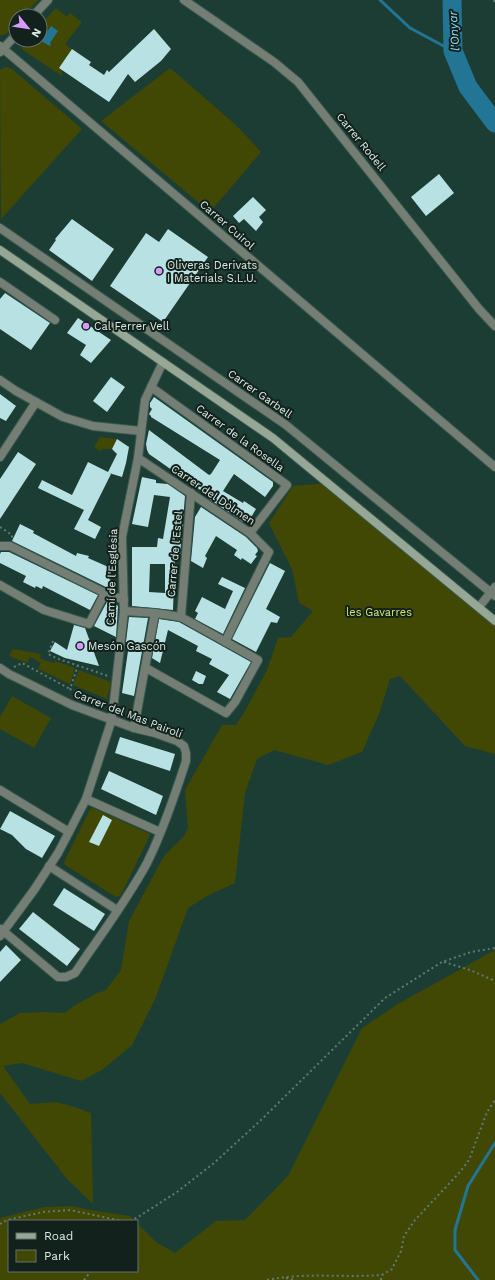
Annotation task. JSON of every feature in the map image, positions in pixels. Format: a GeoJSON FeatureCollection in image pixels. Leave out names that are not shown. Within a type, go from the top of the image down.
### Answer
{"type":"FeatureCollection","features":[{"type":"Feature","properties":{"kind":"main road"},"geometry":{"type":"LineString","coordinates":[[0,250],[273,438],[495,621]]}},
{"type":"Feature","properties":{"kind":"street"},"geometry":{"type":"LineString","coordinates":[[40,8],[48,0]]}},
{"type":"Feature","properties":{"kind":"street","name":"Carrer Rodell"},"geometry":{"type":"LineString","coordinates":[[184,0],[274,62],[298,82],[479,309],[495,326]]}},
{"type":"Feature","properties":{"kind":"street","name":"Carrer Cuirol"},"geometry":{"type":"LineString","coordinates":[[1,49],[495,467]]}},
{"type":"Feature","properties":{"kind":"street","name":"Carrer Garbell"},"geometry":{"type":"LineString","coordinates":[[0,228],[286,425],[494,591]]}},
{"type":"Feature","properties":{"kind":"street"},"geometry":{"type":"LineString","coordinates":[[1,284],[55,320]]}},
{"type":"Feature","properties":{"kind":"street","name":"Camí de l'Església"},"geometry":{"type":"LineString","coordinates":[[1,932],[50,866],[69,832],[86,799],[112,719],[124,611],[122,537],[138,458],[145,400],[163,362]]}},
{"type":"Feature","properties":{"kind":"street"},"geometry":{"type":"LineString","coordinates":[[0,380],[63,417],[93,426],[141,431]]}},
{"type":"Feature","properties":{"kind":"street","name":"Carrer de la Rosella"},"geometry":{"type":"LineString","coordinates":[[151,387],[286,485],[250,533]]}},
{"type":"Feature","properties":{"kind":"street"},"geometry":{"type":"LineString","coordinates":[[0,457],[36,402]]}},
{"type":"Feature","properties":{"kind":"street","name":"Carrer del Dòlmen"},"geometry":{"type":"LineString","coordinates":[[138,458],[250,533],[269,552],[225,642]]}},
{"type":"Feature","properties":{"kind":"street","name":"Carrer de l'Estel"},"geometry":{"type":"LineString","coordinates":[[181,617],[191,493]]}},
{"type":"Feature","properties":{"kind":"street"},"geometry":{"type":"LineString","coordinates":[[0,546],[10,546],[105,593],[124,600]]}},
{"type":"Feature","properties":{"kind":"street"},"geometry":{"type":"LineString","coordinates":[[0,585],[44,610],[89,624],[105,593]]}},
{"type":"Feature","properties":{"kind":"street"},"geometry":{"type":"LineString","coordinates":[[479,607],[494,591]]}},
{"type":"Feature","properties":{"kind":"street"},"geometry":{"type":"LineString","coordinates":[[124,611],[155,613],[181,617],[258,660],[235,702],[226,713],[146,668]]}},
{"type":"Feature","properties":{"kind":"street"},"geometry":{"type":"LineString","coordinates":[[134,728],[155,613]]}},
{"type":"Feature","properties":{"kind":"street","name":"Carrer del Mas Pairolí"},"geometry":{"type":"LineString","coordinates":[[1,932],[58,977],[66,977],[75,973],[147,863],[170,810],[186,760],[184,746],[177,741],[155,733],[134,728],[72,705],[3,672]]}},
{"type":"Feature","properties":{"kind":"street"},"geometry":{"type":"LineString","coordinates":[[0,790],[69,832]]}},
{"type":"Feature","properties":{"kind":"street"},"geometry":{"type":"LineString","coordinates":[[86,799],[160,832]]}},
{"type":"Feature","properties":{"kind":"street"},"geometry":{"type":"LineString","coordinates":[[50,866],[117,910]]}},
{"type":"Feature","properties":{"kind":"path"},"geometry":{"type":"LineString","coordinates":[[494,0],[495,5]]}},
{"type":"Feature","properties":{"kind":"path"},"geometry":{"type":"LineString","coordinates":[[0,527],[12,535],[10,546]]}},
{"type":"Feature","properties":{"kind":"path"},"geometry":{"type":"LineString","coordinates":[[53,641],[48,654],[116,678]]}},
{"type":"Feature","properties":{"kind":"path"},"geometry":{"type":"LineString","coordinates":[[3,672],[22,664],[90,698],[93,713]]}},
{"type":"Feature","properties":{"kind":"path"},"geometry":{"type":"LineString","coordinates":[[70,689],[78,665]]}},
{"type":"Feature","properties":{"kind":"path"},"geometry":{"type":"LineString","coordinates":[[132,1220],[177,1192],[214,1163],[260,1121],[385,998],[442,962],[471,952],[495,948]]}},
{"type":"Feature","properties":{"kind":"path"},"geometry":{"type":"LineString","coordinates":[[442,962],[470,970],[495,981]]}},
{"type":"Feature","properties":{"kind":"path"},"geometry":{"type":"LineString","coordinates":[[267,1280],[282,1277],[323,1275],[358,1277],[382,1275],[392,1269],[401,1251],[404,1236],[415,1220],[460,1172],[469,1160],[487,1112],[495,1100]]}},
{"type":"Feature","properties":{"kind":"path"},"geometry":{"type":"LineString","coordinates":[[0,1224],[7,1220],[43,1212],[70,1210],[117,1220]]}},
{"type":"Feature","properties":{"kind":"path"},"geometry":{"type":"LineString","coordinates":[[84,1280],[90,1272]]}},
{"type":"Feature","properties":{"kind":"path"},"geometry":{"type":"LineString","coordinates":[[381,1280],[382,1275]]}},
{"type":"Feature","properties":{"kind":"path"},"geometry":{"type":"LineString","coordinates":[[282,1277],[294,1280]]}},
{"type":"Feature","properties":{"kind":"green space"},"geometry":{"type":"Polygon","coordinates":[[[0,0],[38,0],[30,8],[8,8],[8,32],[0,35],[0,0]]]}},
{"type":"Feature","properties":{"kind":"green space"},"geometry":{"type":"Polygon","coordinates":[[[56,8],[67,17],[70,13],[82,22],[65,44],[72,49],[59,68],[62,70],[62,76],[23,50],[22,48],[48,48],[48,16],[56,8]]]}},
{"type":"Feature","properties":{"kind":"green space"},"geometry":{"type":"Polygon","coordinates":[[[6,67],[12,69],[82,129],[1,219],[0,70],[6,67]]]}},
{"type":"Feature","properties":{"kind":"green space"},"geometry":{"type":"Polygon","coordinates":[[[170,68],[236,125],[261,152],[210,212],[101,121],[170,68]]]}},
{"type":"Feature","properties":{"kind":"green space"},"geometry":{"type":"Polygon","coordinates":[[[100,437],[117,439],[112,449],[102,449],[100,451],[94,447],[100,437]]]}},
{"type":"Feature","properties":{"kind":"green space","name":"les Gavarres"},"geometry":{"type":"Polygon","coordinates":[[[329,483],[495,622],[495,754],[465,746],[400,676],[390,679],[379,714],[362,752],[328,765],[274,750],[257,759],[245,793],[235,883],[207,896],[188,908],[156,997],[132,1045],[102,1070],[81,1081],[22,1063],[3,1066],[30,1104],[56,1102],[91,1113],[93,1204],[67,1179],[0,1093],[0,1024],[20,1013],[65,1013],[72,1007],[95,994],[106,990],[121,970],[129,921],[164,856],[184,836],[188,828],[185,790],[222,725],[236,725],[245,711],[267,670],[278,638],[291,637],[313,611],[299,603],[292,569],[269,523],[293,486],[329,483]]]}},
{"type":"Feature","properties":{"kind":"green space"},"geometry":{"type":"Polygon","coordinates":[[[13,649],[41,654],[40,658],[43,660],[54,663],[55,661],[75,668],[70,684],[38,669],[41,663],[30,657],[27,663],[9,656],[13,649]]]}},
{"type":"Feature","properties":{"kind":"green space"},"geometry":{"type":"Polygon","coordinates":[[[79,670],[111,682],[107,699],[73,685],[79,670]]]}},
{"type":"Feature","properties":{"kind":"green space"},"geometry":{"type":"Polygon","coordinates":[[[12,696],[51,718],[34,748],[0,729],[0,717],[12,696]]]}},
{"type":"Feature","properties":{"kind":"green space"},"geometry":{"type":"Polygon","coordinates":[[[93,808],[150,835],[120,896],[116,897],[65,865],[64,862],[90,809],[93,808]]]}},
{"type":"Feature","properties":{"kind":"green space"},"geometry":{"type":"Polygon","coordinates":[[[495,950],[495,1280],[0,1280],[0,1218],[44,1207],[73,1206],[130,1216],[134,1220],[8,1220],[8,1272],[138,1272],[138,1224],[156,1242],[175,1253],[216,1221],[245,1220],[288,1176],[362,1028],[398,1004],[495,950]]]}},
{"type":"Feature","properties":{"kind":"water"},"geometry":{"type":"Polygon","coordinates":[[[51,26],[58,31],[50,43],[50,46],[48,45],[48,30],[51,26]]]}},
{"type":"Feature","properties":{"kind":"building"},"geometry":{"type":"Polygon","coordinates":[[[154,29],[171,49],[161,61],[135,82],[128,74],[109,102],[59,68],[72,49],[91,62],[89,65],[104,75],[107,70],[109,72],[154,29]]]}},
{"type":"Feature","properties":{"kind":"building"},"geometry":{"type":"Polygon","coordinates":[[[439,174],[454,193],[426,216],[411,197],[439,174]]]}},
{"type":"Feature","properties":{"kind":"building"},"geometry":{"type":"Polygon","coordinates":[[[253,197],[266,210],[259,217],[263,222],[256,231],[244,219],[239,223],[233,216],[253,197]]]}},
{"type":"Feature","properties":{"kind":"building"},"geometry":{"type":"Polygon","coordinates":[[[72,219],[114,249],[92,281],[49,250],[56,240],[55,239],[72,219]]]}},
{"type":"Feature","properties":{"kind":"building","name":"Oliveras Derivats I Materials S.L.U."},"geometry":{"type":"Polygon","coordinates":[[[168,229],[208,257],[163,322],[110,286],[146,233],[159,242],[168,229]]]}},
{"type":"Feature","properties":{"kind":"building"},"geometry":{"type":"Polygon","coordinates":[[[5,293],[50,323],[31,350],[0,329],[0,299],[5,293]]]}},
{"type":"Feature","properties":{"kind":"building"},"geometry":{"type":"Polygon","coordinates":[[[78,318],[111,340],[91,363],[80,355],[86,345],[67,333],[78,318]]]}},
{"type":"Feature","properties":{"kind":"building"},"geometry":{"type":"Polygon","coordinates":[[[111,377],[125,387],[107,412],[93,401],[111,377]]]}},
{"type":"Feature","properties":{"kind":"building"},"geometry":{"type":"Polygon","coordinates":[[[0,394],[16,406],[6,421],[0,418],[0,394]]]}},
{"type":"Feature","properties":{"kind":"building"},"geometry":{"type":"Polygon","coordinates":[[[154,397],[273,482],[273,486],[265,497],[234,474],[223,491],[243,503],[244,501],[256,509],[250,519],[243,522],[149,454],[146,444],[149,430],[209,475],[220,460],[151,417],[149,414],[152,409],[150,407],[150,403],[154,397]]]}},
{"type":"Feature","properties":{"kind":"building"},"geometry":{"type":"Polygon","coordinates":[[[117,439],[129,447],[126,463],[122,477],[109,473],[111,474],[88,520],[101,527],[95,539],[74,529],[84,510],[38,488],[42,480],[72,495],[88,462],[108,472],[117,454],[112,449],[117,439]]]}},
{"type":"Feature","properties":{"kind":"building"},"geometry":{"type":"Polygon","coordinates":[[[18,452],[36,464],[0,519],[0,479],[18,452]]]}},
{"type":"Feature","properties":{"kind":"building"},"geometry":{"type":"Polygon","coordinates":[[[142,477],[156,480],[156,483],[168,484],[185,496],[180,555],[175,552],[173,610],[132,606],[132,547],[157,547],[158,538],[163,539],[170,497],[154,495],[148,527],[132,524],[142,477]],[[150,564],[149,592],[165,593],[165,564],[150,564]]]}},
{"type":"Feature","properties":{"kind":"building"},"geometry":{"type":"Polygon","coordinates":[[[201,507],[246,537],[257,548],[258,551],[255,555],[257,556],[251,564],[234,555],[237,550],[216,536],[205,556],[207,558],[203,568],[191,561],[195,517],[201,507]]]}},
{"type":"Feature","properties":{"kind":"building"},"geometry":{"type":"Polygon","coordinates":[[[20,524],[34,531],[33,533],[76,556],[77,553],[89,556],[88,558],[113,569],[109,579],[111,580],[108,588],[12,541],[20,524]]]}},
{"type":"Feature","properties":{"kind":"building"},"geometry":{"type":"Polygon","coordinates":[[[1,552],[9,552],[98,595],[90,610],[43,586],[42,589],[36,586],[35,588],[23,582],[26,576],[0,563],[1,552]]]}},
{"type":"Feature","properties":{"kind":"building"},"geometry":{"type":"Polygon","coordinates":[[[270,563],[285,571],[266,609],[280,617],[277,623],[271,622],[256,652],[232,639],[270,563]]]}},
{"type":"Feature","properties":{"kind":"building"},"geometry":{"type":"Polygon","coordinates":[[[222,577],[245,588],[223,634],[195,619],[198,613],[195,611],[202,597],[225,609],[233,591],[218,584],[222,577]]]}},
{"type":"Feature","properties":{"kind":"building"},"geometry":{"type":"Polygon","coordinates":[[[108,600],[118,606],[116,637],[94,626],[108,600]]]}},
{"type":"Feature","properties":{"kind":"building"},"geometry":{"type":"Polygon","coordinates":[[[129,617],[148,618],[134,696],[122,693],[129,643],[126,642],[129,617]]]}},
{"type":"Feature","properties":{"kind":"building"},"geometry":{"type":"Polygon","coordinates":[[[159,619],[179,622],[251,662],[230,699],[217,692],[229,675],[209,664],[212,659],[196,651],[198,646],[168,630],[160,663],[152,658],[159,619]]]}},
{"type":"Feature","properties":{"kind":"building","name":"Mesón Gascón"},"geometry":{"type":"Polygon","coordinates":[[[74,625],[85,628],[99,666],[65,658],[50,651],[55,642],[67,650],[74,625]]]}},
{"type":"Feature","properties":{"kind":"building"},"geometry":{"type":"Polygon","coordinates":[[[196,671],[206,676],[203,684],[199,684],[192,680],[196,671]]]}},
{"type":"Feature","properties":{"kind":"building"},"geometry":{"type":"Polygon","coordinates":[[[120,737],[175,754],[170,771],[115,753],[120,737]]]}},
{"type":"Feature","properties":{"kind":"building"},"geometry":{"type":"Polygon","coordinates":[[[109,771],[163,796],[156,815],[101,789],[109,771]]]}},
{"type":"Feature","properties":{"kind":"building"},"geometry":{"type":"Polygon","coordinates":[[[10,811],[55,836],[42,858],[26,849],[12,835],[0,829],[10,811]]]}},
{"type":"Feature","properties":{"kind":"building"},"geometry":{"type":"Polygon","coordinates":[[[103,815],[112,820],[99,846],[89,842],[103,815]]]}},
{"type":"Feature","properties":{"kind":"building"},"geometry":{"type":"Polygon","coordinates":[[[64,888],[105,914],[94,931],[53,905],[64,888]]]}},
{"type":"Feature","properties":{"kind":"building"},"geometry":{"type":"Polygon","coordinates":[[[33,912],[80,949],[67,966],[19,929],[33,912]]]}},
{"type":"Feature","properties":{"kind":"building"},"geometry":{"type":"Polygon","coordinates":[[[6,945],[21,960],[0,982],[0,952],[6,945]]]}},
{"type":"Feature","properties":{"kind":"waterway"},"geometry":{"type":"LineString","coordinates":[[380,0],[410,28],[453,51]]}},
{"type":"Feature","properties":{"kind":"waterway","name":"l'Onyar"},"geometry":{"type":"LineString","coordinates":[[452,0],[453,51],[468,87],[495,123]]}},
{"type":"Feature","properties":{"kind":"waterway"},"geometry":{"type":"LineString","coordinates":[[478,1280],[455,1250],[455,1230],[468,1186],[495,1143]]}},
{"type":"Feature","properties":{"kind":"place","name":"Oliveras Derivats I Materials S.L.U."},"geometry":{"type":"Point","coordinates":[159,271]}},
{"type":"Feature","properties":{"kind":"place","name":"Cal Ferrer Vell"},"geometry":{"type":"Point","coordinates":[86,326]}},
{"type":"Feature","properties":{"kind":"place","name":"Mesón Gascón"},"geometry":{"type":"Point","coordinates":[80,646]}}]}
